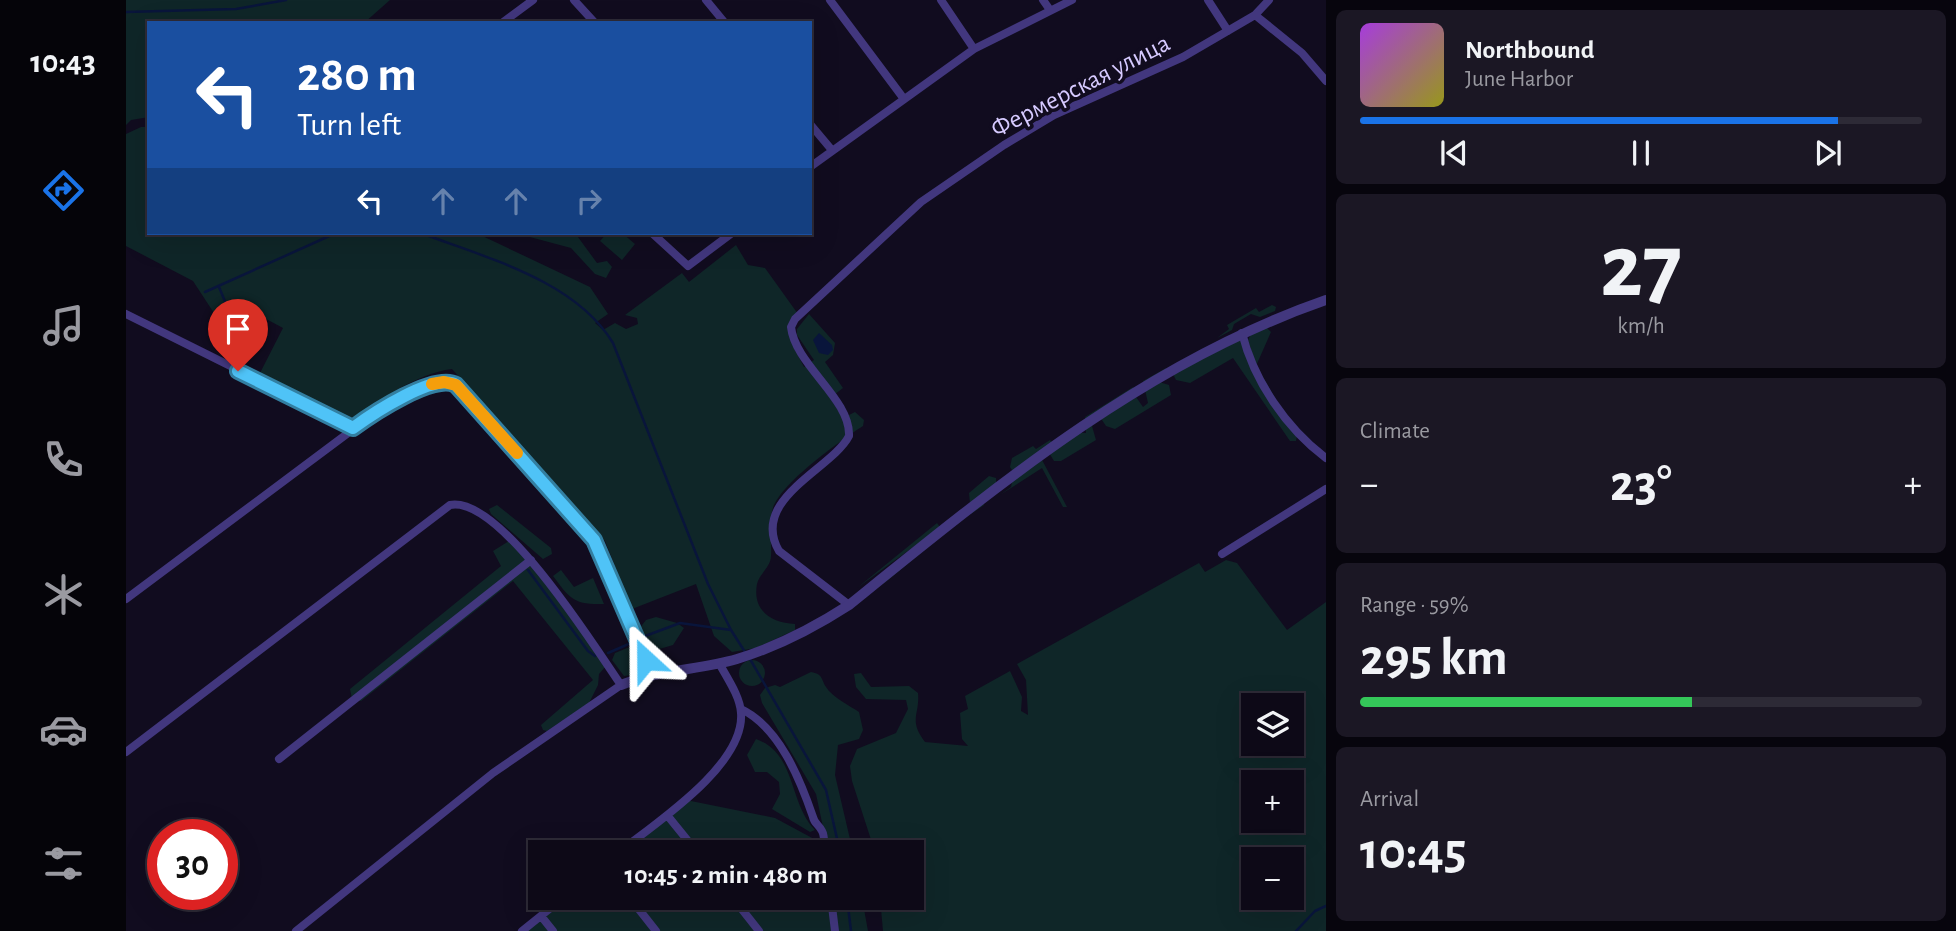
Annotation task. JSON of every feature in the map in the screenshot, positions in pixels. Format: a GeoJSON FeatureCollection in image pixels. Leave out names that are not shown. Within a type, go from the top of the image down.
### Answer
{"type":"FeatureCollection","features":[{"type":"Feature","properties":{"kind":"street"},"geometry":{"type":"LineString","coordinates":[[505,21],[533,0]]}},
{"type":"Feature","properties":{"kind":"street"},"geometry":{"type":"LineString","coordinates":[[574,0],[593,21]]}},
{"type":"Feature","properties":{"kind":"street"},"geometry":{"type":"LineString","coordinates":[[706,0],[723,21]]}},
{"type":"Feature","properties":{"kind":"street"},"geometry":{"type":"LineString","coordinates":[[830,0],[904,99]]}},
{"type":"Feature","properties":{"kind":"street"},"geometry":{"type":"LineString","coordinates":[[941,0],[974,49]]}},
{"type":"Feature","properties":{"kind":"street"},"geometry":{"type":"LineString","coordinates":[[1044,0],[1050,10]]}},
{"type":"Feature","properties":{"kind":"street"},"geometry":{"type":"LineString","coordinates":[[812,165],[831,149],[974,49],[1072,0]]}},
{"type":"Feature","properties":{"kind":"street"},"geometry":{"type":"LineString","coordinates":[[1208,0],[1228,31]]}},
{"type":"Feature","properties":{"kind":"street","name":"Фермерская улица"},"geometry":{"type":"LineString","coordinates":[[849,605],[779,551],[775,544],[776,519],[788,495],[849,436],[846,417],[795,342],[791,327],[795,319],[921,202],[1004,145],[1054,115],[1136,81],[1228,31],[1255,15],[1269,0]]}},
{"type":"Feature","properties":{"kind":"street"},"geometry":{"type":"LineString","coordinates":[[1255,15],[1302,53],[1326,81]]}},
{"type":"Feature","properties":{"kind":"street"},"geometry":{"type":"LineString","coordinates":[[812,126],[831,149]]}},
{"type":"Feature","properties":{"kind":"street"},"geometry":{"type":"LineString","coordinates":[[654,235],[688,266],[729,235]]}},
{"type":"Feature","properties":{"kind":"street"},"geometry":{"type":"LineString","coordinates":[[296,931],[493,773],[621,685],[660,673],[719,663],[780,642],[849,605],[959,516],[1041,456],[1141,389],[1242,332],[1326,300]]}},
{"type":"Feature","properties":{"kind":"street"},"geometry":{"type":"LineString","coordinates":[[126,314],[353,428]]}},
{"type":"Feature","properties":{"kind":"street"},"geometry":{"type":"LineString","coordinates":[[1242,332],[1259,381],[1306,442],[1326,458]]}},
{"type":"Feature","properties":{"kind":"street"},"geometry":{"type":"LineString","coordinates":[[126,599],[383,407],[433,384],[451,382],[594,540],[640,649],[660,673]]}},
{"type":"Feature","properties":{"kind":"street"},"geometry":{"type":"LineString","coordinates":[[1222,554],[1326,489]]}},
{"type":"Feature","properties":{"kind":"street"},"geometry":{"type":"LineString","coordinates":[[126,752],[450,505],[461,503],[472,506],[531,560],[588,634],[621,685]]}},
{"type":"Feature","properties":{"kind":"street"},"geometry":{"type":"LineString","coordinates":[[279,759],[531,560]]}},
{"type":"Feature","properties":{"kind":"street"},"geometry":{"type":"LineString","coordinates":[[635,840],[686,800],[729,751],[740,727],[741,709],[719,663]]}},
{"type":"Feature","properties":{"kind":"street"},"geometry":{"type":"LineString","coordinates":[[741,709],[760,720],[774,738],[806,797],[814,822],[822,831],[823,840]]}},
{"type":"Feature","properties":{"kind":"street"},"geometry":{"type":"LineString","coordinates":[[667,815],[687,840]]}},
{"type":"Feature","properties":{"kind":"street"},"geometry":{"type":"LineString","coordinates":[[522,931],[548,910]]}},
{"type":"Feature","properties":{"kind":"street"},"geometry":{"type":"LineString","coordinates":[[639,910],[656,931]]}},
{"type":"Feature","properties":{"kind":"street"},"geometry":{"type":"LineString","coordinates":[[742,910],[759,931]]}},
{"type":"Feature","properties":{"kind":"street"},"geometry":{"type":"LineString","coordinates":[[832,910],[835,931]]}},
{"type":"Feature","properties":{"kind":"street"},"geometry":{"type":"LineString","coordinates":[[541,916],[553,931]]}},
{"type":"Feature","properties":{"kind":"green space"},"geometry":{"type":"Polygon","coordinates":[[[126,0],[390,0],[366,21],[147,21],[147,117],[131,120],[126,125],[126,0]]]}},
{"type":"Feature","properties":{"kind":"green space"},"geometry":{"type":"Polygon","coordinates":[[[147,127],[147,235],[480,235],[590,287],[608,314],[595,323],[603,330],[615,323],[626,329],[638,324],[637,318],[625,315],[682,273],[689,282],[736,245],[748,265],[765,268],[798,314],[792,344],[804,367],[814,360],[797,335],[797,329],[809,314],[835,343],[833,355],[825,362],[843,388],[830,398],[843,418],[855,412],[864,420],[863,426],[799,475],[773,508],[770,560],[757,584],[756,593],[766,614],[779,621],[795,624],[795,630],[756,648],[732,652],[714,636],[696,584],[632,609],[605,541],[452,369],[412,382],[368,411],[347,418],[260,373],[283,328],[238,304],[247,331],[241,341],[229,336],[193,281],[126,246],[126,134],[147,127]]]}},
{"type":"Feature","properties":{"kind":"green space"},"geometry":{"type":"Polygon","coordinates":[[[522,235],[576,235],[597,263],[607,261],[612,267],[606,278],[595,274],[571,248],[522,235]]]}},
{"type":"Feature","properties":{"kind":"green space"},"geometry":{"type":"Polygon","coordinates":[[[605,235],[624,235],[635,244],[622,260],[600,241],[605,235]]]}},
{"type":"Feature","properties":{"kind":"green space"},"geometry":{"type":"Polygon","coordinates":[[[1272,305],[1276,307],[1275,311],[1260,317],[1251,314],[1234,324],[1232,330],[1217,338],[1229,329],[1227,325],[1256,308],[1259,312],[1272,305]]]}},
{"type":"Feature","properties":{"kind":"green space"},"geometry":{"type":"Polygon","coordinates":[[[1266,327],[1271,332],[1256,366],[1248,340],[1251,334],[1266,327]]]}},
{"type":"Feature","properties":{"kind":"green space"},"geometry":{"type":"Polygon","coordinates":[[[1233,341],[1242,341],[1297,436],[1296,441],[1290,441],[1233,358],[1190,383],[1176,380],[1173,374],[1233,341]]]}},
{"type":"Feature","properties":{"kind":"green space"},"geometry":{"type":"Polygon","coordinates":[[[1166,368],[1159,382],[1169,385],[1171,395],[1115,429],[1106,426],[1097,418],[1092,426],[1096,440],[1061,461],[1054,461],[1048,451],[1041,458],[1067,507],[1063,507],[1042,468],[1000,495],[1011,487],[1014,473],[1010,467],[1012,458],[1033,446],[1036,449],[1050,440],[1057,448],[1079,433],[1086,433],[1085,417],[1133,387],[1143,407],[1148,403],[1143,381],[1166,368]]]}},
{"type":"Feature","properties":{"kind":"green space"},"geometry":{"type":"Polygon","coordinates":[[[989,476],[996,478],[996,485],[983,494],[984,505],[971,514],[966,512],[970,503],[969,493],[989,476]]]}},
{"type":"Feature","properties":{"kind":"green space"},"geometry":{"type":"Polygon","coordinates":[[[497,505],[551,548],[552,554],[543,559],[491,514],[489,509],[497,505]]]}},
{"type":"Feature","properties":{"kind":"green space"},"geometry":{"type":"Polygon","coordinates":[[[966,516],[882,585],[927,537],[857,588],[937,523],[940,527],[966,516]]]}},
{"type":"Feature","properties":{"kind":"green space"},"geometry":{"type":"Polygon","coordinates":[[[509,541],[530,563],[606,666],[599,674],[598,685],[589,703],[547,731],[543,730],[541,725],[593,680],[513,581],[361,701],[352,699],[350,689],[501,566],[493,551],[509,541]]]}},
{"type":"Feature","properties":{"kind":"green space"},"geometry":{"type":"Polygon","coordinates":[[[1226,560],[1237,563],[1287,630],[1326,602],[1326,931],[883,931],[881,910],[924,910],[924,840],[871,840],[852,781],[850,766],[857,749],[896,733],[908,709],[906,700],[866,699],[856,687],[854,674],[861,673],[871,687],[909,686],[918,693],[916,723],[925,742],[968,746],[962,739],[960,713],[968,709],[965,696],[1010,671],[1022,697],[1021,711],[1028,715],[1026,680],[1017,664],[1199,563],[1205,572],[1226,560]]]}},
{"type":"Feature","properties":{"kind":"green space"},"geometry":{"type":"Polygon","coordinates":[[[561,570],[574,587],[593,578],[604,604],[579,602],[574,599],[553,576],[561,570]]]}},
{"type":"Feature","properties":{"kind":"green space"},"geometry":{"type":"Polygon","coordinates":[[[656,617],[684,628],[673,645],[656,650],[649,649],[639,629],[646,620],[656,617]]]}},
{"type":"Feature","properties":{"kind":"green space"},"geometry":{"type":"Polygon","coordinates":[[[632,646],[642,667],[640,674],[624,676],[612,660],[615,653],[632,646]]]}},
{"type":"Feature","properties":{"kind":"green space"},"geometry":{"type":"Polygon","coordinates":[[[752,660],[761,664],[765,673],[761,682],[752,686],[743,682],[739,673],[743,664],[752,660]]]}},
{"type":"Feature","properties":{"kind":"green space"},"geometry":{"type":"Polygon","coordinates":[[[811,672],[815,673],[832,694],[859,712],[863,730],[859,739],[838,745],[835,775],[850,840],[826,840],[816,794],[762,703],[760,695],[765,688],[775,685],[780,687],[811,672]]]}},
{"type":"Feature","properties":{"kind":"green space"},"geometry":{"type":"Polygon","coordinates":[[[756,739],[779,756],[786,767],[806,819],[815,830],[810,832],[772,809],[780,794],[779,782],[767,772],[755,772],[747,755],[756,739]]]}},
{"type":"Feature","properties":{"kind":"green space"},"geometry":{"type":"Polygon","coordinates":[[[686,800],[775,818],[816,840],[634,840],[686,800]]]}},
{"type":"Feature","properties":{"kind":"green space"},"geometry":{"type":"Polygon","coordinates":[[[548,910],[864,910],[868,931],[522,931],[548,910]]]}},
{"type":"Feature","properties":{"kind":"water"},"geometry":{"type":"Polygon","coordinates":[[[819,333],[832,345],[833,350],[828,355],[819,353],[813,340],[819,333]]]}},
{"type":"Feature","properties":{"kind":"waterway"},"geometry":{"type":"LineString","coordinates":[[126,12],[236,9],[286,0]]}},
{"type":"Feature","properties":{"kind":"waterway"},"geometry":{"type":"LineString","coordinates":[[205,292],[332,235]]}},
{"type":"Feature","properties":{"kind":"waterway"},"geometry":{"type":"LineString","coordinates":[[426,235],[500,262],[553,287],[597,321],[613,343],[708,584],[731,630]]}},
{"type":"Feature","properties":{"kind":"waterway"},"geometry":{"type":"LineString","coordinates":[[219,287],[236,328]]}},
{"type":"Feature","properties":{"kind":"waterway"},"geometry":{"type":"LineString","coordinates":[[528,570],[588,651],[595,656]]}},
{"type":"Feature","properties":{"kind":"waterway"},"geometry":{"type":"LineString","coordinates":[[640,638],[680,623],[731,630],[745,652]]}},
{"type":"Feature","properties":{"kind":"waterway"},"geometry":{"type":"LineString","coordinates":[[608,653],[631,643]]}},
{"type":"Feature","properties":{"kind":"waterway"},"geometry":{"type":"LineString","coordinates":[[750,659],[826,790],[837,840]]}},
{"type":"Feature","properties":{"kind":"waterway"},"geometry":{"type":"LineString","coordinates":[[1296,931],[1315,911],[1326,906]]}},
{"type":"Feature","properties":{"kind":"waterway"},"geometry":{"type":"LineString","coordinates":[[848,910],[851,931]]}},
{"type":"Feature","properties":{"kind":"slow traffic"},"geometry":{"type":"LineString","coordinates":[[432,384],[451,382],[456,385],[517,453]]}},
{"type":"Feature","properties":{"kind":"route"},"geometry":{"type":"LineString","coordinates":[[238,371],[353,428],[383,407],[433,384],[451,382],[456,385],[594,540],[646,660]]}}]}
